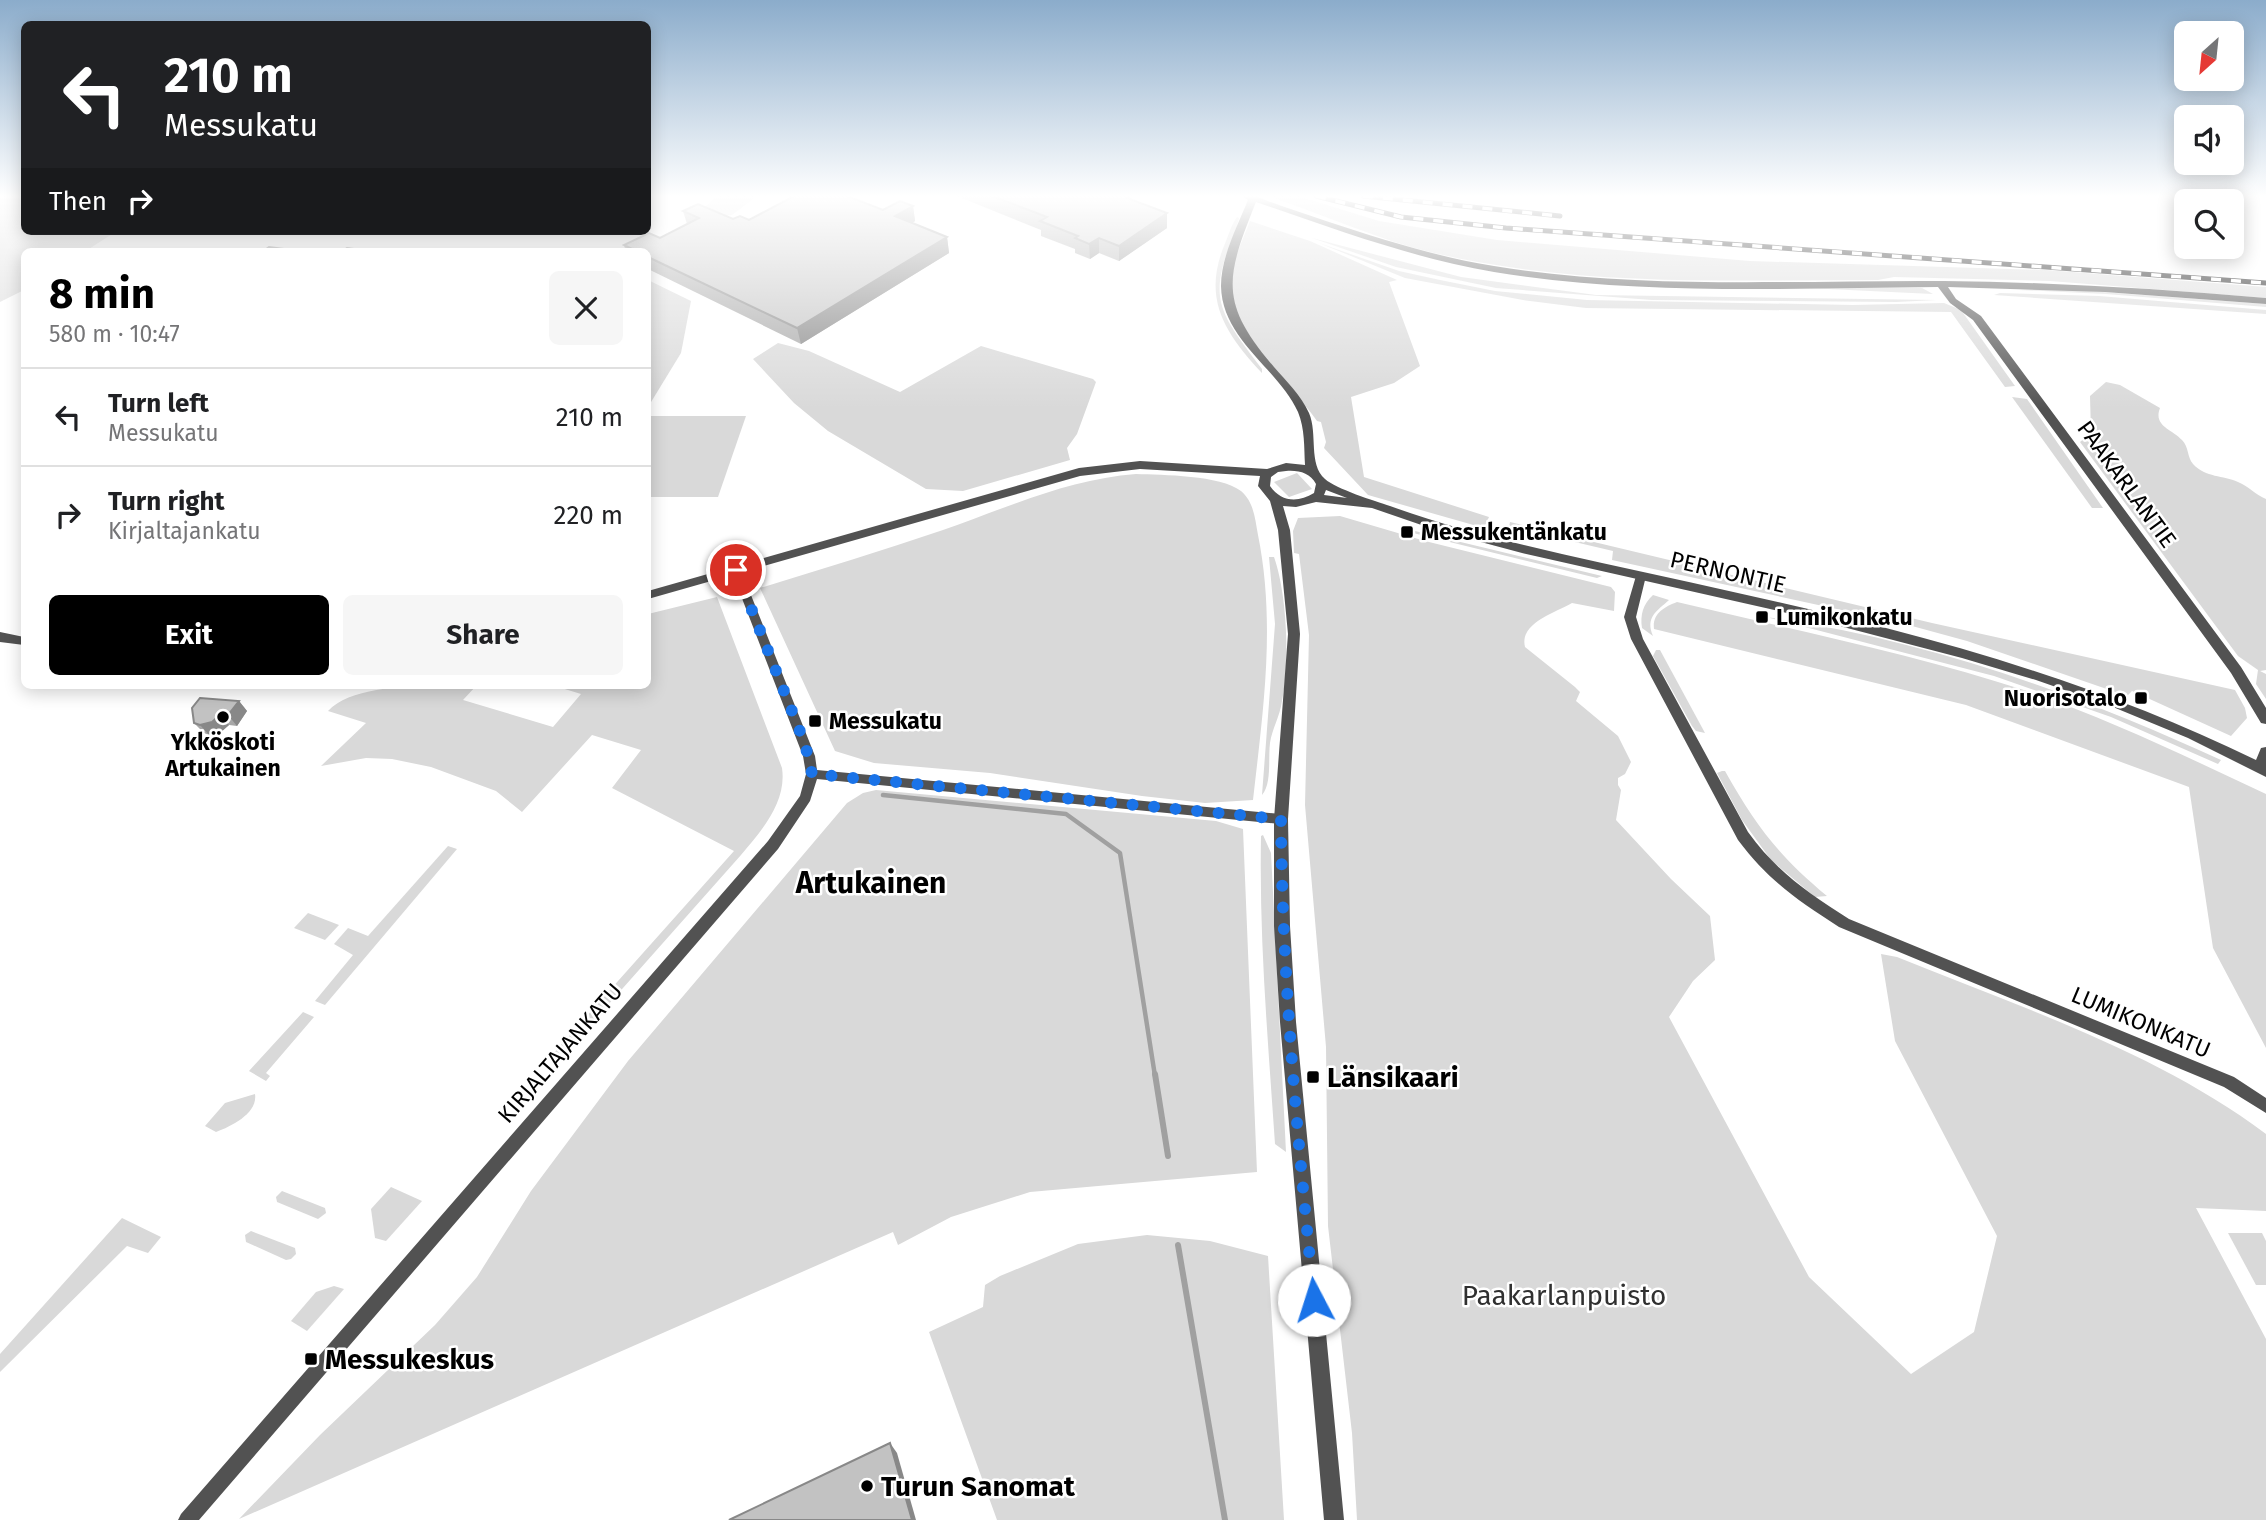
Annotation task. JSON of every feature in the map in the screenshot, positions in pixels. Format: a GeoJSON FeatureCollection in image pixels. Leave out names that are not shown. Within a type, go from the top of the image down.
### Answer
{"type":"FeatureCollection","features":[{"type":"Feature","properties":{"kind":"street"},"geometry":{"type":"LineString","coordinates":[[1227,267],[1224,282],[1226,302],[1232,317],[1254,349],[1300,405],[1309,430],[1311,471]]}},
{"type":"Feature","properties":{"kind":"street"},"geometry":{"type":"LineString","coordinates":[[1494,267],[1537,275],[1666,284],[2093,287],[2266,301]]}},
{"type":"Feature","properties":{"kind":"street","name":"PAAKARLANTIE"},"geometry":{"type":"LineString","coordinates":[[1941,284],[1954,301],[1977,318],[2236,670],[2266,719]]}},
{"type":"Feature","properties":{"kind":"street"},"geometry":{"type":"LineString","coordinates":[[651,594],[1079,472],[1140,465],[1269,473],[1286,467],[1308,446]]}},
{"type":"Feature","properties":{"kind":"street"},"geometry":{"type":"LineString","coordinates":[[1284,530],[1321,491],[1321,482],[1311,471],[1286,467]]}},
{"type":"Feature","properties":{"kind":"street"},"geometry":{"type":"LineString","coordinates":[[1217,471],[1265,489],[1276,500],[1284,530],[1294,634],[1281,819],[1282,926],[1288,1022],[1334,1520]]}},
{"type":"Feature","properties":{"kind":"street"},"geometry":{"type":"LineString","coordinates":[[1265,489],[1264,481],[1269,473]]}},
{"type":"Feature","properties":{"kind":"street","name":"PERNONTIE"},"geometry":{"type":"LineString","coordinates":[[1321,482],[1353,494],[1372,505]]}},
{"type":"Feature","properties":{"kind":"street"},"geometry":{"type":"LineString","coordinates":[[1276,500],[1309,501]]}},
{"type":"Feature","properties":{"kind":"street","name":"PERNONTIE"},"geometry":{"type":"LineString","coordinates":[[1309,501],[1372,505],[1503,543],[1996,661],[2119,705],[2263,770]]}},
{"type":"Feature","properties":{"kind":"street"},"geometry":{"type":"LineString","coordinates":[[736,570],[805,744],[812,774],[1281,819]]}},
{"type":"Feature","properties":{"kind":"street","name":"LUMIKONKATU"},"geometry":{"type":"LineString","coordinates":[[1641,576],[1630,610],[1637,639],[1737,827],[1760,859],[1778,878],[1844,923],[2172,1057],[2229,1083],[2266,1106]]}},
{"type":"Feature","properties":{"kind":"street"},"geometry":{"type":"LineString","coordinates":[[0,637],[21,640]]}},
{"type":"Feature","properties":{"kind":"street"},"geometry":{"type":"LineString","coordinates":[[2263,770],[2266,752]]}},
{"type":"Feature","properties":{"kind":"street","name":"KIRJALTAJANKATU"},"geometry":{"type":"LineString","coordinates":[[187,1520],[773,845],[800,809],[812,774]]}},
{"type":"Feature","properties":{"kind":"green space"},"geometry":{"type":"Polygon","coordinates":[[[0,267],[21,267],[21,292],[0,302],[0,267]]]}},
{"type":"Feature","properties":{"kind":"green space"},"geometry":{"type":"Polygon","coordinates":[[[1218,267],[1223,267],[1220,287],[1226,316],[1262,369],[1262,373],[1228,330],[1217,300],[1218,267]]]}},
{"type":"Feature","properties":{"kind":"green space"},"geometry":{"type":"Polygon","coordinates":[[[1233,267],[1368,267],[1397,280],[1389,282],[1420,366],[1394,383],[1351,397],[1364,477],[1489,517],[1484,528],[1368,495],[1324,448],[1326,442],[1321,422],[1317,421],[1265,358],[1242,323],[1231,287],[1233,267]]]}},
{"type":"Feature","properties":{"kind":"green space"},"geometry":{"type":"Polygon","coordinates":[[[1378,267],[1495,291],[1587,300],[1853,305],[1944,303],[1961,310],[2015,386],[2005,387],[1951,312],[1586,308],[1523,300],[1405,278],[1378,267]]]}},
{"type":"Feature","properties":{"kind":"green space"},"geometry":{"type":"Polygon","coordinates":[[[1396,267],[1423,267],[1461,277],[1596,295],[1937,300],[1652,300],[1496,288],[1396,267]]]}},
{"type":"Feature","properties":{"kind":"green space"},"geometry":{"type":"Polygon","coordinates":[[[1509,267],[1945,267],[2046,270],[2266,287],[2266,298],[2050,281],[1894,277],[1878,280],[1711,280],[1544,272],[1509,267]]]}},
{"type":"Feature","properties":{"kind":"green space"},"geometry":{"type":"Polygon","coordinates":[[[651,281],[691,301],[681,353],[651,402],[651,281]]]}},
{"type":"Feature","properties":{"kind":"green space"},"geometry":{"type":"Polygon","coordinates":[[[1807,288],[1922,288],[1933,294],[1807,288]]]}},
{"type":"Feature","properties":{"kind":"green space"},"geometry":{"type":"Polygon","coordinates":[[[2048,288],[2266,304],[2266,307],[2019,290],[2048,288]]]}},
{"type":"Feature","properties":{"kind":"green space"},"geometry":{"type":"Polygon","coordinates":[[[1994,295],[2099,296],[2266,310],[2266,314],[1994,295]]]}},
{"type":"Feature","properties":{"kind":"green space"},"geometry":{"type":"Polygon","coordinates":[[[778,343],[809,351],[900,392],[981,346],[1096,382],[1077,434],[1067,448],[1070,460],[963,491],[926,489],[828,431],[794,403],[753,359],[778,343]]]}},
{"type":"Feature","properties":{"kind":"green space"},"geometry":{"type":"Polygon","coordinates":[[[2106,382],[2120,385],[2160,408],[2161,423],[2184,443],[2191,461],[2198,469],[2238,482],[2266,499],[2266,670],[2260,671],[2266,674],[2266,699],[2256,684],[2258,670],[2238,656],[2080,442],[2091,433],[2090,396],[2106,382]]]}},
{"type":"Feature","properties":{"kind":"green space"},"geometry":{"type":"Polygon","coordinates":[[[2012,397],[2027,399],[2103,508],[2092,508],[2012,397]]]}},
{"type":"Feature","properties":{"kind":"green space"},"geometry":{"type":"Polygon","coordinates":[[[651,416],[746,416],[718,497],[651,497],[651,416]]]}},
{"type":"Feature","properties":{"kind":"green space"},"geometry":{"type":"Polygon","coordinates":[[[1297,473],[1312,489],[1289,497],[1274,482],[1297,473]]]}},
{"type":"Feature","properties":{"kind":"green space"},"geometry":{"type":"Polygon","coordinates":[[[1136,474],[1191,477],[1220,482],[1241,491],[1251,506],[1263,568],[1267,634],[1264,701],[1253,800],[1205,803],[1142,796],[990,773],[874,763],[835,751],[760,588],[920,538],[1062,488],[1136,474]]]}},
{"type":"Feature","properties":{"kind":"green space","name":"Paakarlanpuisto"},"geometry":{"type":"Polygon","coordinates":[[[1340,516],[1425,541],[1611,587],[1615,592],[1614,611],[1572,603],[1533,625],[1527,631],[1525,647],[1575,687],[1580,692],[1576,701],[1618,736],[1631,762],[1625,774],[1618,778],[1621,790],[1616,820],[1710,916],[1715,960],[1693,981],[1669,1017],[1809,1277],[1911,1374],[1974,1332],[1997,1236],[1895,1041],[1881,954],[1897,957],[2040,1014],[2134,1055],[2224,1105],[2266,1134],[2266,1211],[2196,1208],[2266,1339],[2266,1520],[1357,1520],[1352,1433],[1328,1226],[1326,1047],[1305,805],[1309,635],[1299,554],[1294,553],[1293,531],[1298,518],[1340,516]]]}},
{"type":"Feature","properties":{"kind":"green space"},"geometry":{"type":"Polygon","coordinates":[[[1510,522],[1932,623],[2235,690],[2245,708],[2247,718],[2231,736],[2132,691],[2127,696],[1967,641],[1901,623],[1612,560],[1613,551],[1528,531],[1526,536],[1508,532],[1510,522]]]}},
{"type":"Feature","properties":{"kind":"green space"},"geometry":{"type":"Polygon","coordinates":[[[1415,531],[1602,576],[1597,578],[1413,533],[1415,531]]]}},
{"type":"Feature","properties":{"kind":"green space"},"geometry":{"type":"Polygon","coordinates":[[[1269,557],[1274,557],[1282,590],[1286,667],[1281,707],[1270,743],[1267,784],[1262,795],[1275,624],[1269,557]]]}},
{"type":"Feature","properties":{"kind":"green space"},"geometry":{"type":"Polygon","coordinates":[[[1653,595],[1669,600],[1651,619],[1653,636],[1642,628],[1641,619],[1645,606],[1653,595]]]}},
{"type":"Feature","properties":{"kind":"green space"},"geometry":{"type":"Polygon","coordinates":[[[717,597],[782,768],[781,792],[765,825],[749,845],[560,1059],[552,1055],[734,851],[612,788],[641,750],[592,735],[522,812],[496,791],[431,767],[392,759],[366,758],[321,766],[366,723],[328,711],[357,694],[377,690],[473,689],[463,700],[553,727],[581,694],[565,689],[651,689],[651,613],[717,597]]]}},
{"type":"Feature","properties":{"kind":"green space"},"geometry":{"type":"Polygon","coordinates":[[[1677,602],[1897,654],[2027,691],[2118,726],[2266,794],[2266,1048],[2213,948],[2189,787],[1966,705],[1654,629],[1655,619],[1660,612],[1677,602]]]}},
{"type":"Feature","properties":{"kind":"green space"},"geometry":{"type":"Polygon","coordinates":[[[1766,617],[1883,639],[1941,654],[2111,712],[2221,760],[2218,764],[2111,717],[1994,676],[1766,617]]]}},
{"type":"Feature","properties":{"kind":"green space"},"geometry":{"type":"Polygon","coordinates":[[[1656,650],[1660,650],[1705,733],[1696,731],[1692,726],[1653,656],[1656,650]]]}},
{"type":"Feature","properties":{"kind":"green space"},"geometry":{"type":"Polygon","coordinates":[[[1725,771],[1769,839],[1827,896],[1815,897],[1771,860],[1742,820],[1717,773],[1725,771]]]}},
{"type":"Feature","properties":{"kind":"green space"},"geometry":{"type":"Polygon","coordinates":[[[876,790],[1216,821],[1243,829],[1257,1172],[1030,1192],[951,1217],[898,1245],[893,1232],[239,1519],[320,1435],[435,1325],[477,1277],[531,1191],[628,1061],[847,803],[863,793],[876,790]]]}},
{"type":"Feature","properties":{"kind":"green space"},"geometry":{"type":"Polygon","coordinates":[[[1263,835],[1271,853],[1286,1152],[1275,1144],[1263,952],[1263,835]]]}},
{"type":"Feature","properties":{"kind":"green space"},"geometry":{"type":"Polygon","coordinates":[[[448,846],[457,849],[325,1005],[315,1001],[353,955],[334,944],[348,928],[368,936],[448,846]]]}},
{"type":"Feature","properties":{"kind":"green space"},"geometry":{"type":"Polygon","coordinates":[[[308,913],[339,925],[325,940],[294,928],[308,913]]]}},
{"type":"Feature","properties":{"kind":"green space"},"geometry":{"type":"Polygon","coordinates":[[[303,1012],[314,1017],[266,1073],[270,1076],[266,1081],[249,1071],[303,1012]]]}},
{"type":"Feature","properties":{"kind":"green space"},"geometry":{"type":"Polygon","coordinates":[[[255,1094],[255,1101],[248,1113],[236,1122],[216,1132],[205,1126],[225,1103],[255,1094]]]}},
{"type":"Feature","properties":{"kind":"green space"},"geometry":{"type":"Polygon","coordinates":[[[391,1187],[422,1201],[386,1241],[375,1238],[371,1209],[391,1187]]]}},
{"type":"Feature","properties":{"kind":"green space"},"geometry":{"type":"Polygon","coordinates":[[[282,1191],[325,1208],[326,1213],[318,1219],[277,1202],[276,1197],[282,1191]]]}},
{"type":"Feature","properties":{"kind":"green space"},"geometry":{"type":"Polygon","coordinates":[[[122,1218],[161,1237],[148,1253],[127,1246],[0,1372],[0,1354],[122,1218]]]}},
{"type":"Feature","properties":{"kind":"green space"},"geometry":{"type":"Polygon","coordinates":[[[251,1231],[295,1248],[296,1254],[286,1260],[246,1242],[245,1235],[251,1231]]]}},
{"type":"Feature","properties":{"kind":"green space"},"geometry":{"type":"Polygon","coordinates":[[[2228,1233],[2262,1233],[2266,1241],[2266,1285],[2256,1285],[2228,1233]]]}},
{"type":"Feature","properties":{"kind":"green space"},"geometry":{"type":"Polygon","coordinates":[[[1147,1235],[1210,1241],[1268,1256],[1284,1520],[997,1520],[929,1332],[983,1307],[985,1285],[1000,1276],[1078,1244],[1147,1235]]]}},
{"type":"Feature","properties":{"kind":"green space"},"geometry":{"type":"Polygon","coordinates":[[[334,1286],[344,1289],[307,1331],[291,1321],[316,1292],[334,1286]]]}},
{"type":"Feature","properties":{"kind":"building"},"geometry":{"type":"Polygon","coordinates":[[[669,267],[898,267],[797,328],[669,267]]]}},
{"type":"Feature","properties":{"kind":"building"},"geometry":{"type":"Polygon","coordinates":[[[200,698],[239,701],[228,715],[220,715],[212,722],[200,725],[194,723],[192,708],[200,698]]]}},
{"type":"Feature","properties":{"kind":"building","name":"Turun Sanomat"},"geometry":{"type":"Polygon","coordinates":[[[890,1443],[912,1520],[729,1520],[890,1443]]]}},
{"type":"Feature","properties":{"kind":"waterway"},"geometry":{"type":"LineString","coordinates":[[883,795],[1066,814],[1120,853],[1155,1076]]}},
{"type":"Feature","properties":{"kind":"waterway"},"geometry":{"type":"LineString","coordinates":[[1155,1074],[1168,1156]]}},
{"type":"Feature","properties":{"kind":"waterway"},"geometry":{"type":"LineString","coordinates":[[1178,1245],[1225,1520]]}},
{"type":"Feature","properties":{"kind":"railway"},"geometry":{"type":"LineString","coordinates":[[2044,267],[2266,283]]}},
{"type":"Feature","properties":{"kind":"place","name":"Messukentänkatu"},"geometry":{"type":"Point","coordinates":[1407,532]}},
{"type":"Feature","properties":{"kind":"place","name":"Lumikonkatu"},"geometry":{"type":"Point","coordinates":[1762,617]}},
{"type":"Feature","properties":{"kind":"place","name":"Nuorisotalo"},"geometry":{"type":"Point","coordinates":[2141,698]}},
{"type":"Feature","properties":{"kind":"place","name":"Ykköskoti Artukainen"},"geometry":{"type":"Point","coordinates":[223,717]}},
{"type":"Feature","properties":{"kind":"place","name":"Messukatu"},"geometry":{"type":"Point","coordinates":[815,721]}},
{"type":"Feature","properties":{"kind":"place","name":"Länsikaari"},"geometry":{"type":"Point","coordinates":[1313,1077]}},
{"type":"Feature","properties":{"kind":"place","name":"Messukeskus"},"geometry":{"type":"Point","coordinates":[311,1359]}},
{"type":"Feature","properties":{"kind":"place","name":"Turun Sanomat"},"geometry":{"type":"Point","coordinates":[867,1486]}},
{"type":"Feature","properties":{"kind":"district","name":"Artukainen"},"geometry":{"type":"Point","coordinates":[871,883]}},
{"type":"Feature","properties":{"kind":"route"},"geometry":{"type":"LineString","coordinates":[[736,570],[805,744],[812,774],[1281,819],[1282,926],[1288,1022],[1314,1300]]}}]}
